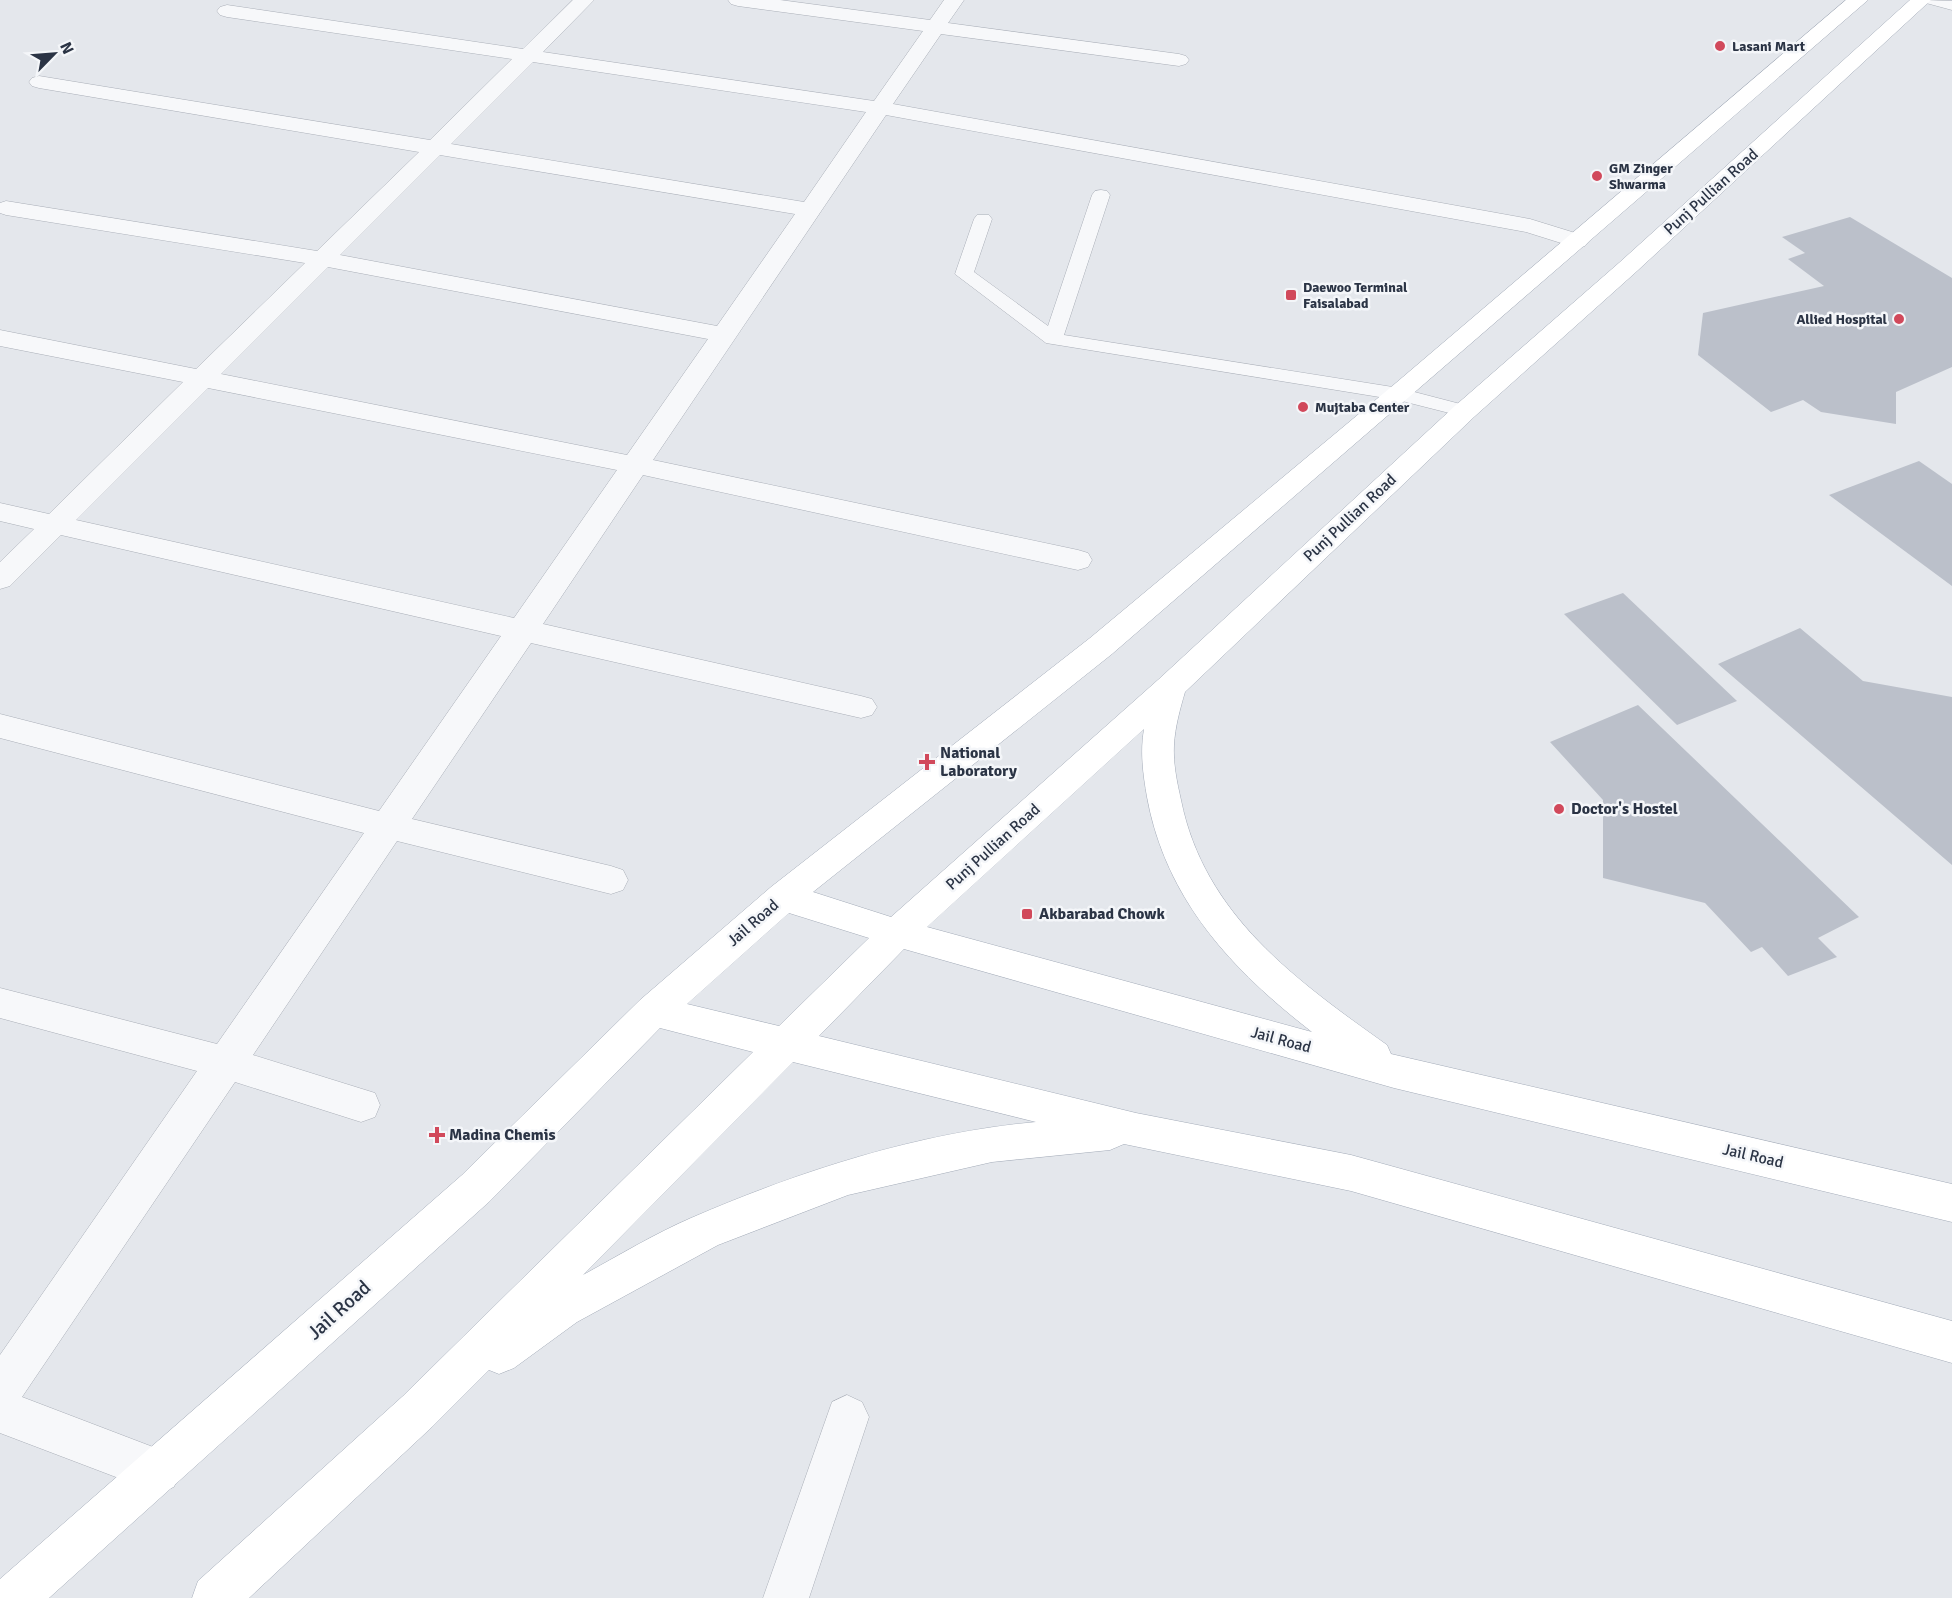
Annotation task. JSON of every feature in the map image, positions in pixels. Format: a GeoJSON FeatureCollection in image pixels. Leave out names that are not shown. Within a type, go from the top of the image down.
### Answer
{"type":"FeatureCollection","features":[{"type":"Feature","properties":{"kind":"main road"},"geometry":{"type":"LineString","coordinates":[[783,897],[1101,646],[1399,394],[1857,0]]}},
{"type":"Feature","properties":{"kind":"main road","name":"Punj Pullian Road"},"geometry":{"type":"LineString","coordinates":[[788,1044],[897,933],[1170,687],[1466,411],[1921,0]]}},
{"type":"Feature","properties":{"kind":"main road"},"geometry":{"type":"LineString","coordinates":[[1170,687],[1157,746],[1164,811],[1191,879],[1238,947],[1306,1009],[1394,1071]]}},
{"type":"Feature","properties":{"kind":"main road","name":"Jail Road"},"geometry":{"type":"LineString","coordinates":[[14,1598],[476,1188],[653,1011],[783,897],[897,933],[1394,1071],[1952,1203]]}},
{"type":"Feature","properties":{"kind":"main road"},"geometry":{"type":"LineString","coordinates":[[653,1011],[1136,1130],[1352,1173],[1952,1342]]}},
{"type":"Feature","properties":{"kind":"main road"},"geometry":{"type":"LineString","coordinates":[[215,1598],[418,1410],[788,1044]]}},
{"type":"Feature","properties":{"kind":"main road"},"geometry":{"type":"LineString","coordinates":[[418,1410],[562,1308],[704,1232],[847,1177],[992,1144],[1136,1130]]}},
{"type":"Feature","properties":{"kind":"street"},"geometry":{"type":"LineString","coordinates":[[0,579],[584,0]]}},
{"type":"Feature","properties":{"kind":"street"},"geometry":{"type":"LineString","coordinates":[[738,0],[1179,60]]}},
{"type":"Feature","properties":{"kind":"street"},"geometry":{"type":"LineString","coordinates":[[0,1392],[954,0]]}},
{"type":"Feature","properties":{"kind":"street"},"geometry":{"type":"LineString","coordinates":[[227,11],[880,108],[1530,226],[1577,241]]}},
{"type":"Feature","properties":{"kind":"street"},"geometry":{"type":"LineString","coordinates":[[39,82],[810,210]]}},
{"type":"Feature","properties":{"kind":"street"},"geometry":{"type":"LineString","coordinates":[[6,208],[322,259],[724,335]]}},
{"type":"Feature","properties":{"kind":"street"},"geometry":{"type":"LineString","coordinates":[[0,338],[635,465],[1078,560]]}},
{"type":"Feature","properties":{"kind":"street"},"geometry":{"type":"LineString","coordinates":[[0,512],[861,707]]}},
{"type":"Feature","properties":{"kind":"street"},"geometry":{"type":"LineString","coordinates":[[0,726],[388,826],[611,880]]}},
{"type":"Feature","properties":{"kind":"street"},"geometry":{"type":"LineString","coordinates":[[0,1003],[227,1062],[361,1105]]}},
{"type":"Feature","properties":{"kind":"street"},"geometry":{"type":"LineString","coordinates":[[0,1412],[158,1471]]}},
{"type":"Feature","properties":{"kind":"street"},"geometry":{"type":"LineString","coordinates":[[786,1598],[848,1417]]}},
{"type":"Feature","properties":{"kind":"lane"},"geometry":{"type":"LineString","coordinates":[[1931,0],[1952,6]]}},
{"type":"Feature","properties":{"kind":"lane"},"geometry":{"type":"LineString","coordinates":[[1053,339],[1101,195]]}},
{"type":"Feature","properties":{"kind":"lane"},"geometry":{"type":"LineString","coordinates":[[983,219],[964,274],[1053,339],[1399,394],[1466,411]]}},
{"type":"Feature","properties":{"kind":"building"},"geometry":{"type":"Polygon","coordinates":[[[1850,217],[1952,278],[1952,367],[1896,392],[1896,424],[1821,412],[1803,400],[1771,412],[1698,355],[1703,313],[1824,286],[1788,259],[1805,253],[1782,237],[1850,217]]]}},
{"type":"Feature","properties":{"kind":"building"},"geometry":{"type":"Polygon","coordinates":[[[1919,461],[1952,484],[1952,586],[1829,495],[1919,461]]]}},
{"type":"Feature","properties":{"kind":"building"},"geometry":{"type":"Polygon","coordinates":[[[1623,593],[1737,701],[1677,725],[1564,614],[1623,593]]]}},
{"type":"Feature","properties":{"kind":"building"},"geometry":{"type":"Polygon","coordinates":[[[1800,628],[1863,681],[1952,697],[1952,865],[1718,664],[1800,628]]]}},
{"type":"Feature","properties":{"kind":"building"},"geometry":{"type":"Polygon","coordinates":[[[1638,705],[1859,917],[1818,938],[1837,957],[1788,976],[1762,947],[1751,952],[1705,903],[1603,878],[1603,800],[1550,742],[1638,705]]]}},
{"type":"Feature","properties":{"kind":"place","name":"Lasani Mart"},"geometry":{"type":"Point","coordinates":[1720,46]}},
{"type":"Feature","properties":{"kind":"place","name":"GM Zinger Shwarma"},"geometry":{"type":"Point","coordinates":[1597,176]}},
{"type":"Feature","properties":{"kind":"place","name":"Daewoo Terminal Faisalabad"},"geometry":{"type":"Point","coordinates":[1291,295]}},
{"type":"Feature","properties":{"kind":"place","name":"Allied Hospital"},"geometry":{"type":"Point","coordinates":[1899,319]}},
{"type":"Feature","properties":{"kind":"place","name":"Mujtaba Center"},"geometry":{"type":"Point","coordinates":[1303,407]}},
{"type":"Feature","properties":{"kind":"place","name":"National Laboratory"},"geometry":{"type":"Point","coordinates":[927,762]}},
{"type":"Feature","properties":{"kind":"place","name":"Doctor's Hostel"},"geometry":{"type":"Point","coordinates":[1559,809]}},
{"type":"Feature","properties":{"kind":"place","name":"Akbarabad Chowk"},"geometry":{"type":"Point","coordinates":[1027,914]}},
{"type":"Feature","properties":{"kind":"place","name":"Madina Chemis"},"geometry":{"type":"Point","coordinates":[437,1135]}}]}
